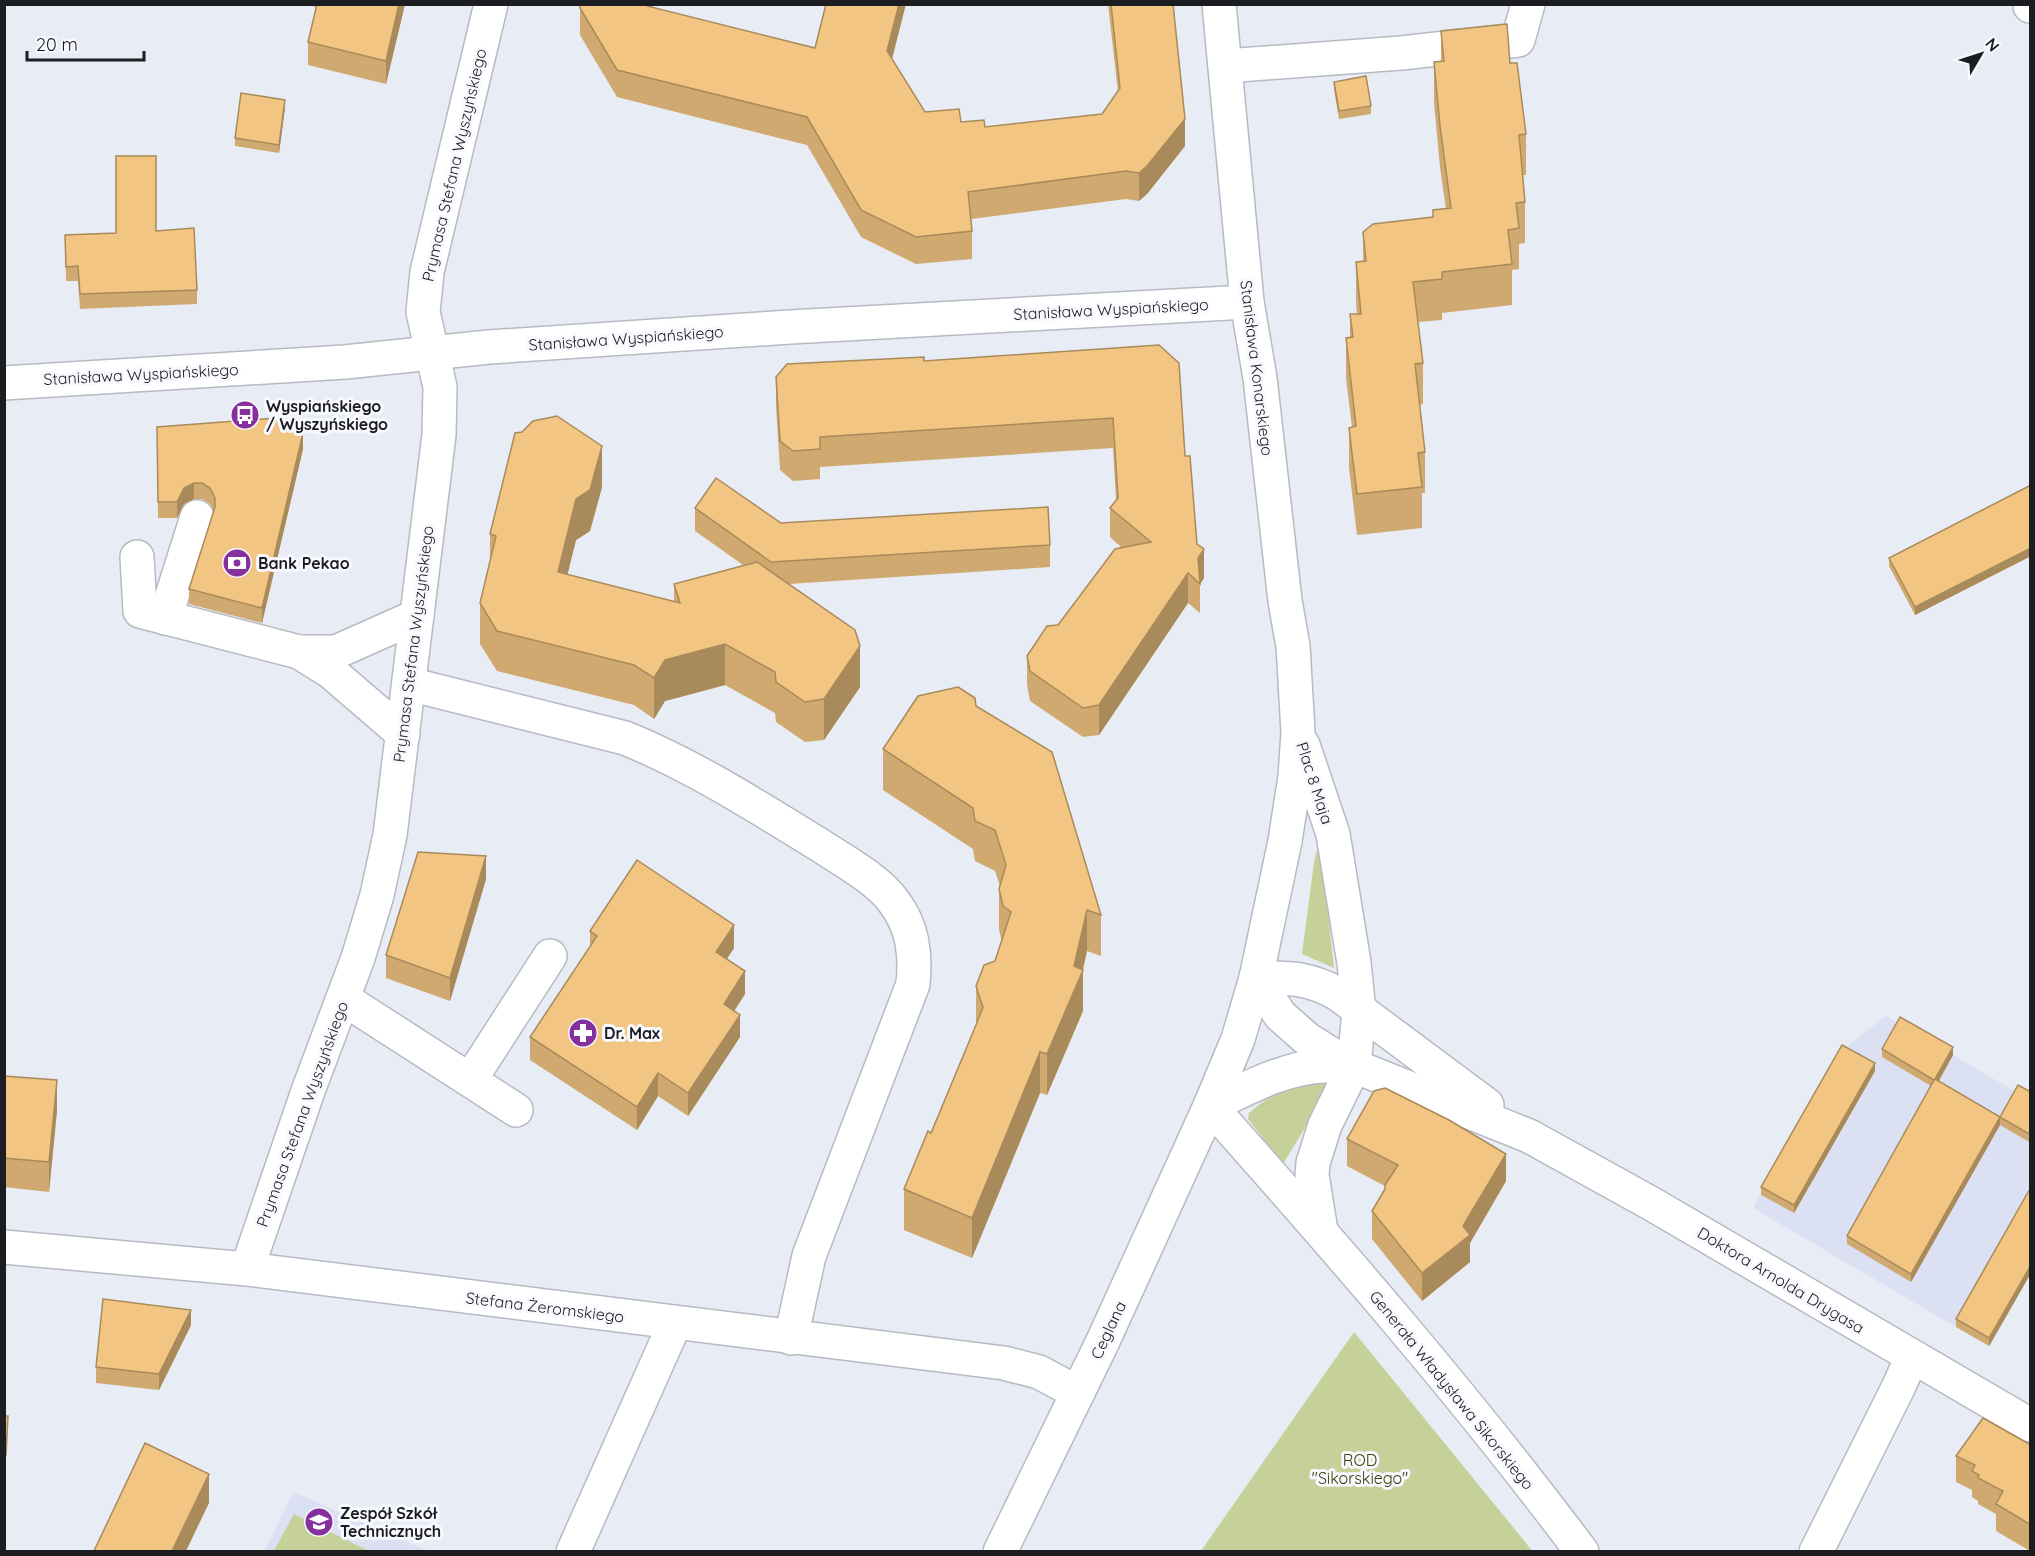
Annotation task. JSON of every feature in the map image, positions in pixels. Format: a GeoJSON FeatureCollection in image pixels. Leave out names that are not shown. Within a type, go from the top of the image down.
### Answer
{"type":"FeatureCollection","features":[{"type":"Feature","properties":{"kind":"street","name":"Prymasa Stefana Wyszyńskiego"},"geometry":{"type":"LineString","coordinates":[[247,1269],[308,1091],[344,999],[377,895],[390,836],[439,435],[440,387],[423,312],[427,272],[491,4]]}},
{"type":"Feature","properties":{"kind":"street","name":"Stanisława Konarskiego"},"geometry":{"type":"LineString","coordinates":[[1219,4],[1247,302],[1260,378],[1285,601],[1293,646],[1298,732]]}},
{"type":"Feature","properties":{"kind":"street"},"geometry":{"type":"LineString","coordinates":[[1225,66],[1401,53],[1518,40],[1528,4]]}},
{"type":"Feature","properties":{"kind":"street","name":"Stanisława Wyspiańskiego"},"geometry":{"type":"LineString","coordinates":[[4,383],[345,362],[489,347],[1247,302]]}},
{"type":"Feature","properties":{"kind":"street"},"geometry":{"type":"LineString","coordinates":[[165,618],[197,517]]}},
{"type":"Feature","properties":{"kind":"street"},"geometry":{"type":"LineString","coordinates":[[137,557],[140,611],[299,652],[336,652],[417,616]]}},
{"type":"Feature","properties":{"kind":"street"},"geometry":{"type":"LineString","coordinates":[[299,652],[331,672],[403,734]]}},
{"type":"Feature","properties":{"kind":"street"},"geometry":{"type":"LineString","coordinates":[[410,684],[626,738],[658,752],[761,809],[846,862],[886,892],[900,910],[907,923],[914,946],[913,984],[809,1256],[791,1338]]}},
{"type":"Feature","properties":{"kind":"street","name":"Plac 8 Maja"},"geometry":{"type":"LineString","coordinates":[[1210,1106],[1238,1039],[1256,978],[1285,841],[1295,777],[1298,732]]}},
{"type":"Feature","properties":{"kind":"street","name":"Plac 8 Maja"},"geometry":{"type":"LineString","coordinates":[[1298,732],[1333,834],[1354,963],[1359,1011],[1354,1066],[1325,1125],[1316,1152],[1312,1175],[1321,1231]]}},
{"type":"Feature","properties":{"kind":"street"},"geometry":{"type":"LineString","coordinates":[[470,1080],[550,956]]}},
{"type":"Feature","properties":{"kind":"street"},"geometry":{"type":"LineString","coordinates":[[1256,978],[1308,980],[1338,994],[1359,1011]]}},
{"type":"Feature","properties":{"kind":"street"},"geometry":{"type":"LineString","coordinates":[[1256,978],[1280,1015],[1290,1025],[1307,1040],[1354,1066]]}},
{"type":"Feature","properties":{"kind":"street"},"geometry":{"type":"LineString","coordinates":[[344,999],[516,1110]]}},
{"type":"Feature","properties":{"kind":"street","name":"Doktora Arnolda Drygasa"},"geometry":{"type":"LineString","coordinates":[[1359,1011],[1529,1136]]}},
{"type":"Feature","properties":{"kind":"street"},"geometry":{"type":"LineString","coordinates":[[1321,1231],[1210,1106],[1289,1072],[1324,1066],[1354,1066]]}},
{"type":"Feature","properties":{"kind":"street","name":"Doktora Arnolda Drygasa"},"geometry":{"type":"LineString","coordinates":[[1354,1066],[1529,1136],[1652,1204],[2031,1425]]}},
{"type":"Feature","properties":{"kind":"street","name":"Ceglana"},"geometry":{"type":"LineString","coordinates":[[1000,1551],[1078,1393],[1210,1106]]}},
{"type":"Feature","properties":{"kind":"street","name":"Generała Władysława Sikorskiego"},"geometry":{"type":"LineString","coordinates":[[1321,1231],[1426,1355],[1582,1551]]}},
{"type":"Feature","properties":{"kind":"street","name":"Stefana Żeromskiego"},"geometry":{"type":"LineString","coordinates":[[4,1247],[247,1269],[1004,1363],[1039,1372],[1078,1393]]}},
{"type":"Feature","properties":{"kind":"street"},"geometry":{"type":"LineString","coordinates":[[573,1551],[675,1323]]}},
{"type":"Feature","properties":{"kind":"street"},"geometry":{"type":"LineString","coordinates":[[1816,1551],[1912,1357]]}},
{"type":"Feature","properties":{"kind":"shaded area"},"geometry":{"type":"Polygon","coordinates":[[[1886,1016],[2030,1100],[2030,1274],[1990,1347],[1753,1208],[1841,1051],[1886,1016]]]}},
{"type":"Feature","properties":{"kind":"shaded area","name":"Zespół Szkół Technicznych"},"geometry":{"type":"Polygon","coordinates":[[[293,1492],[428,1551],[264,1552],[293,1492]]]}},
{"type":"Feature","properties":{"kind":"green space"},"geometry":{"type":"Polygon","coordinates":[[[1317,850],[1321,851],[1322,857],[1334,968],[1302,954],[1317,850]]]}},
{"type":"Feature","properties":{"kind":"green space"},"geometry":{"type":"Polygon","coordinates":[[[1329,1079],[1331,1085],[1283,1164],[1248,1119],[1249,1113],[1268,1099],[1286,1090],[1329,1079]]]}},
{"type":"Feature","properties":{"kind":"green space","name":"ROD \"Sikorskiego\""},"geometry":{"type":"Polygon","coordinates":[[[1354,1332],[1530,1548],[1532,1551],[1201,1551],[1354,1332]]]}},
{"type":"Feature","properties":{"kind":"green space"},"geometry":{"type":"Polygon","coordinates":[[[294,1514],[369,1551],[274,1551],[294,1514]]]}},
{"type":"Feature","properties":{"kind":"building"},"geometry":{"type":"Polygon","coordinates":[[[317,4],[399,4],[386,61],[308,42],[317,4]]]}},
{"type":"Feature","properties":{"kind":"building"},"geometry":{"type":"Polygon","coordinates":[[[580,4],[647,4],[647,6],[815,48],[826,4],[899,4],[887,51],[925,112],[959,109],[961,122],[984,120],[985,127],[1102,114],[1120,88],[1111,4],[1173,4],[1185,119],[1139,173],[1126,171],[968,192],[972,231],[916,237],[861,210],[807,117],[617,70],[580,8],[580,4]]]}},
{"type":"Feature","properties":{"kind":"building"},"geometry":{"type":"Polygon","coordinates":[[[1507,24],[1510,63],[1517,63],[1526,134],[1519,135],[1525,202],[1516,203],[1519,228],[1508,230],[1512,264],[1442,272],[1442,279],[1413,282],[1423,363],[1415,364],[1425,452],[1418,453],[1422,487],[1357,494],[1349,428],[1356,426],[1346,338],[1353,337],[1350,314],[1361,314],[1356,262],[1366,261],[1363,232],[1373,224],[1433,217],[1433,210],[1451,208],[1434,62],[1444,61],[1441,31],[1507,24]]]}},
{"type":"Feature","properties":{"kind":"building"},"geometry":{"type":"Polygon","coordinates":[[[1366,76],[1371,106],[1339,111],[1334,82],[1366,76]]]}},
{"type":"Feature","properties":{"kind":"building"},"geometry":{"type":"Polygon","coordinates":[[[241,93],[285,100],[279,145],[235,138],[241,93]]]}},
{"type":"Feature","properties":{"kind":"building"},"geometry":{"type":"Polygon","coordinates":[[[116,156],[156,156],[156,231],[194,228],[197,290],[80,294],[78,266],[66,267],[65,235],[116,233],[116,156]]]}},
{"type":"Feature","properties":{"kind":"building"},"geometry":{"type":"Polygon","coordinates":[[[1159,345],[1179,363],[1185,456],[1190,456],[1197,544],[1204,549],[1198,558],[1200,584],[1188,573],[1099,705],[1083,708],[1030,671],[1027,656],[1047,626],[1058,625],[1115,549],[1151,542],[1110,508],[1118,498],[1113,418],[820,437],[820,449],[793,451],[780,441],[776,377],[787,364],[924,357],[924,361],[1159,345]]]}},
{"type":"Feature","properties":{"kind":"building"},"geometry":{"type":"Polygon","coordinates":[[[557,416],[602,446],[590,490],[576,499],[558,572],[680,603],[674,584],[757,562],[855,630],[860,646],[824,699],[805,702],[776,682],[775,672],[725,644],[665,660],[654,678],[634,665],[497,631],[480,603],[496,536],[490,534],[515,433],[522,432],[533,421],[557,416]]]}},
{"type":"Feature","properties":{"kind":"building","name":"Bank Pekao"},"geometry":{"type":"Polygon","coordinates":[[[277,418],[293,423],[303,433],[262,608],[189,589],[215,507],[215,498],[210,488],[202,483],[194,483],[184,488],[177,502],[158,502],[157,427],[277,418]]]}},
{"type":"Feature","properties":{"kind":"building"},"geometry":{"type":"Polygon","coordinates":[[[716,478],[781,523],[1048,507],[1050,545],[771,562],[695,508],[716,478]]]}},
{"type":"Feature","properties":{"kind":"building"},"geometry":{"type":"Polygon","coordinates":[[[2031,485],[2031,548],[1915,607],[1889,558],[2031,485]]]}},
{"type":"Feature","properties":{"kind":"building"},"geometry":{"type":"Polygon","coordinates":[[[958,687],[975,698],[976,706],[1052,752],[1101,915],[1087,910],[1074,966],[1083,970],[1047,1054],[1040,1052],[972,1218],[904,1189],[928,1131],[931,1133],[983,1007],[976,986],[984,965],[995,961],[1011,912],[1003,906],[999,889],[1006,865],[995,830],[975,821],[973,808],[883,749],[918,696],[958,687]]]}},
{"type":"Feature","properties":{"kind":"building"},"geometry":{"type":"Polygon","coordinates":[[[418,852],[486,856],[450,978],[386,955],[418,852]]]}},
{"type":"Feature","properties":{"kind":"building"},"geometry":{"type":"Polygon","coordinates":[[[637,860],[734,925],[716,952],[745,971],[724,1004],[740,1015],[688,1093],[658,1073],[637,1107],[530,1037],[597,936],[590,931],[637,860]]]}},
{"type":"Feature","properties":{"kind":"building"},"geometry":{"type":"Polygon","coordinates":[[[1900,1017],[1953,1047],[1935,1079],[2000,1117],[1911,1274],[1847,1236],[1934,1080],[1882,1049],[1900,1017]]]}},
{"type":"Feature","properties":{"kind":"building"},"geometry":{"type":"Polygon","coordinates":[[[1842,1045],[1875,1063],[1794,1205],[1761,1187],[1842,1045]]]}},
{"type":"Feature","properties":{"kind":"building"},"geometry":{"type":"Polygon","coordinates":[[[4,1076],[57,1080],[49,1162],[4,1158],[4,1076]]]}},
{"type":"Feature","properties":{"kind":"building"},"geometry":{"type":"Polygon","coordinates":[[[2018,1085],[2031,1092],[2031,1135],[2000,1117],[2018,1085]]]}},
{"type":"Feature","properties":{"kind":"building"},"geometry":{"type":"Polygon","coordinates":[[[1385,1088],[1449,1120],[1506,1154],[1463,1226],[1470,1235],[1422,1273],[1372,1211],[1398,1165],[1347,1139],[1374,1091],[1385,1088]]]}},
{"type":"Feature","properties":{"kind":"building"},"geometry":{"type":"Polygon","coordinates":[[[2031,1187],[2031,1265],[1989,1338],[1956,1319],[2031,1187]]]}},
{"type":"Feature","properties":{"kind":"building"},"geometry":{"type":"Polygon","coordinates":[[[103,1299],[191,1310],[159,1374],[96,1367],[103,1299]]]}},
{"type":"Feature","properties":{"kind":"building"},"geometry":{"type":"Polygon","coordinates":[[[4,1416],[8,1416],[6,1455],[4,1455],[4,1416]]]}},
{"type":"Feature","properties":{"kind":"building"},"geometry":{"type":"Polygon","coordinates":[[[1983,1418],[2031,1445],[2031,1525],[1996,1504],[2003,1491],[1978,1478],[1979,1475],[1972,1471],[1975,1465],[1956,1456],[1983,1418]]]}},
{"type":"Feature","properties":{"kind":"building"},"geometry":{"type":"Polygon","coordinates":[[[145,1443],[209,1474],[172,1551],[94,1551],[145,1443]]]}},
{"type":"Feature","properties":{"kind":"place","name":"Wyspiańskiego / Wyszyńskiego"},"geometry":{"type":"Point","coordinates":[245,415]}},
{"type":"Feature","properties":{"kind":"place","name":"Bank Pekao"},"geometry":{"type":"Point","coordinates":[237,563]}},
{"type":"Feature","properties":{"kind":"place","name":"Dr. Max"},"geometry":{"type":"Point","coordinates":[583,1033]}},
{"type":"Feature","properties":{"kind":"place","name":"Zespół Szkół Technicznych"},"geometry":{"type":"Point","coordinates":[319,1522]}}]}
